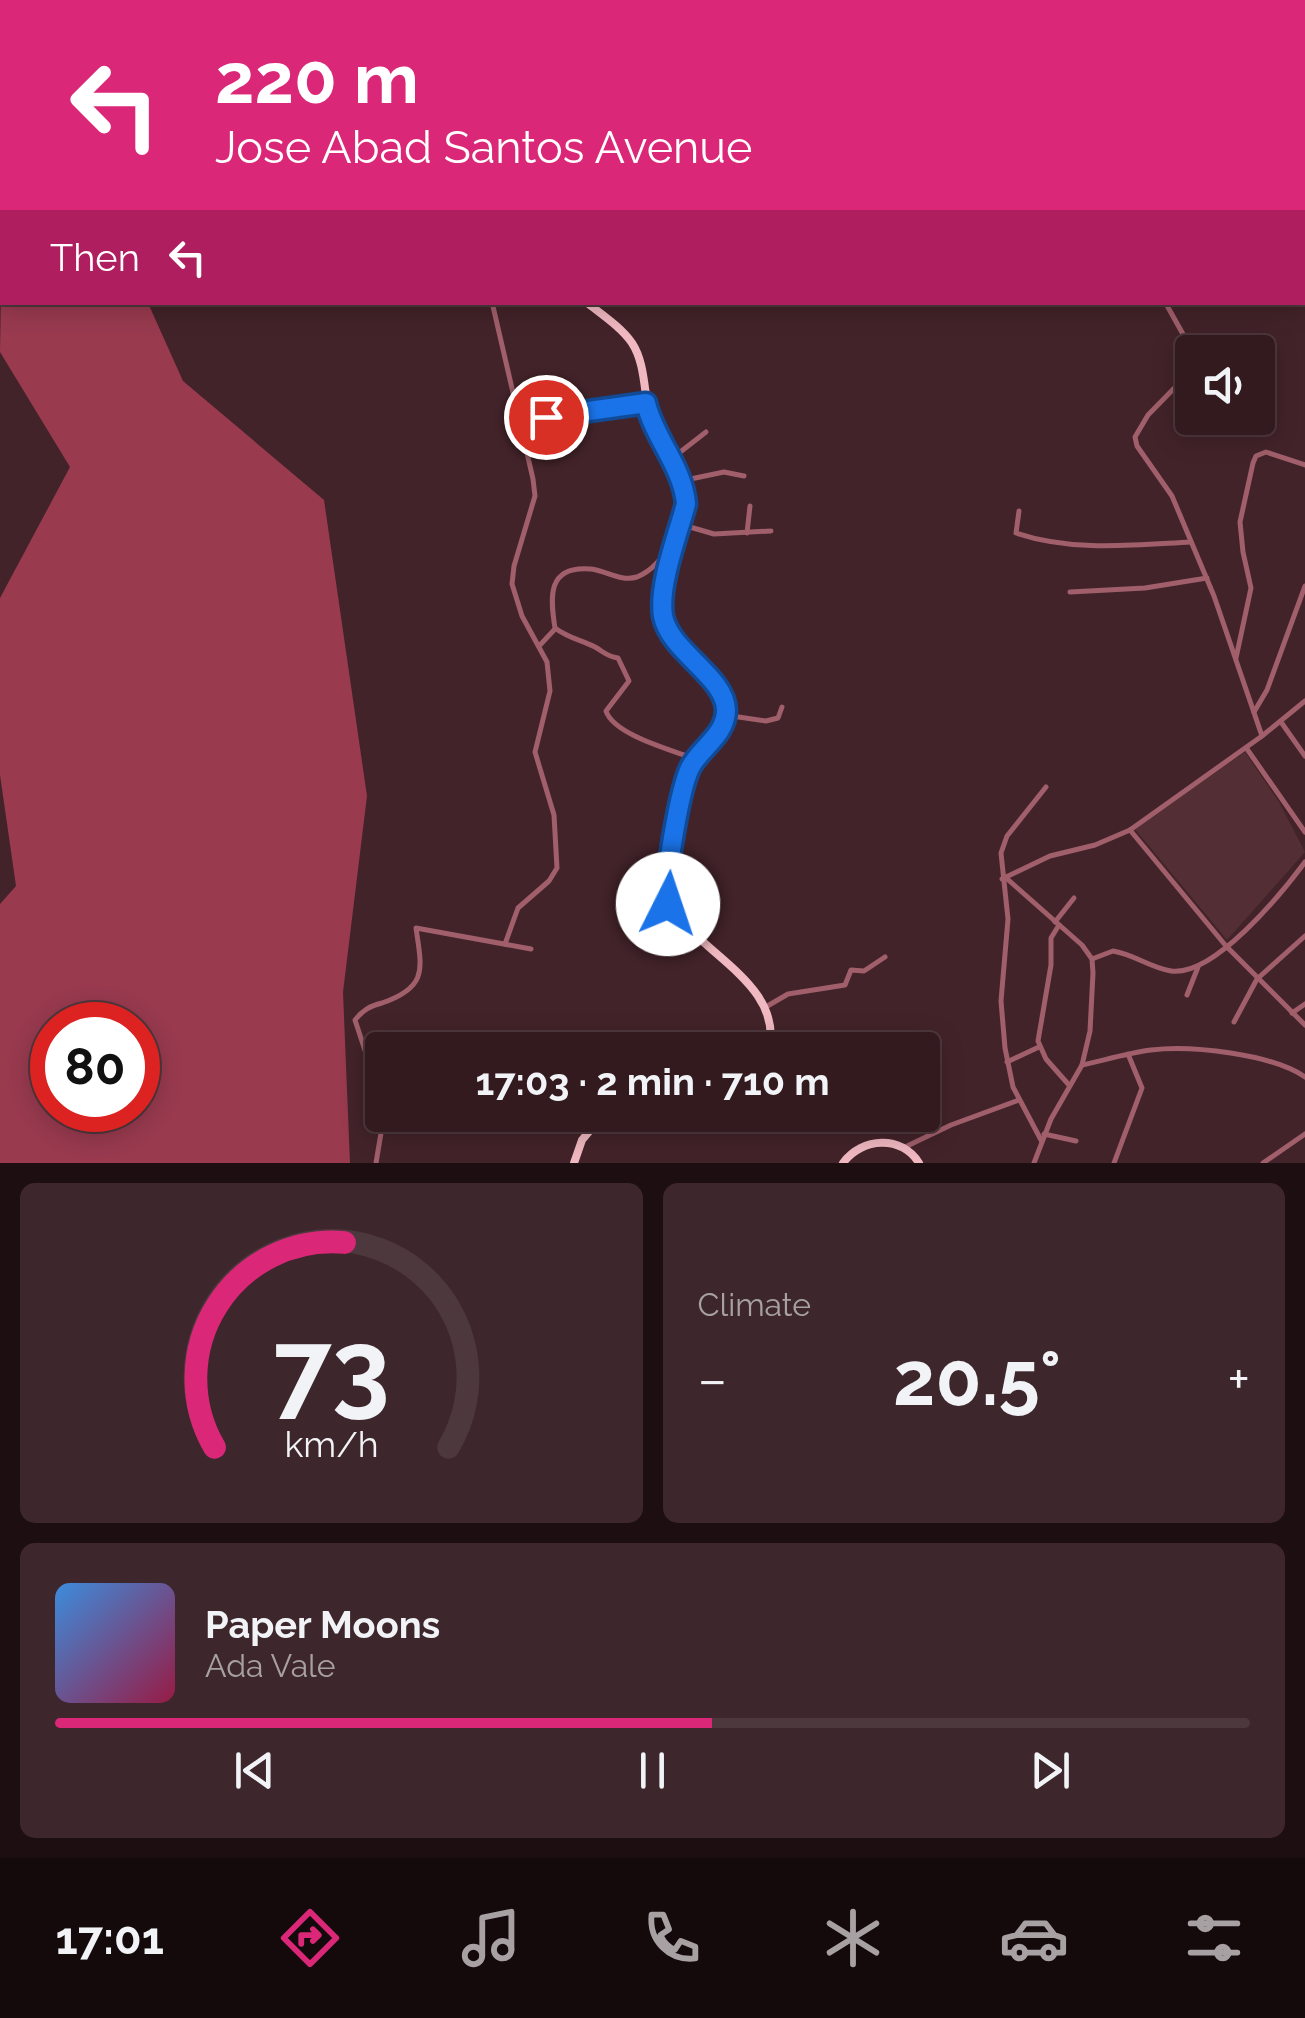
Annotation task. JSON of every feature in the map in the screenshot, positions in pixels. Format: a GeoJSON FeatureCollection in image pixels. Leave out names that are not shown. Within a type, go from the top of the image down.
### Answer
{"type":"FeatureCollection","features":[{"type":"Feature","properties":{"kind":"highway"},"geometry":{"type":"LineString","coordinates":[[598,306],[634,347],[654,429],[681,481],[686,504],[664,590],[663,616],[671,635],[720,694],[726,716],[686,779],[666,884],[668,904],[686,926],[722,955],[764,1008],[770,1032]]}},
{"type":"Feature","properties":{"kind":"highway"},"geometry":{"type":"LineString","coordinates":[[574,1163],[589,1132]]}},
{"type":"Feature","properties":{"kind":"highway"},"geometry":{"type":"LineString","coordinates":[[843,1163],[867,1144],[890,1143],[905,1147],[919,1163]]}},
{"type":"Feature","properties":{"kind":"street"},"geometry":{"type":"LineString","coordinates":[[493,305],[535,496],[512,584],[522,616],[547,662],[550,691],[535,752],[536,764],[552,800],[557,868],[549,881],[518,908],[505,944]]}},
{"type":"Feature","properties":{"kind":"street"},"geometry":{"type":"LineString","coordinates":[[1167,305],[1183,335]]}},
{"type":"Feature","properties":{"kind":"street"},"geometry":{"type":"LineString","coordinates":[[1175,388],[1148,416],[1135,437],[1142,456],[1172,496],[1207,578],[1262,736]]}},
{"type":"Feature","properties":{"kind":"street"},"geometry":{"type":"LineString","coordinates":[[521,423],[646,403]]}},
{"type":"Feature","properties":{"kind":"street"},"geometry":{"type":"LineString","coordinates":[[670,460],[706,432]]}},
{"type":"Feature","properties":{"kind":"street"},"geometry":{"type":"LineString","coordinates":[[1236,660],[1251,588],[1240,522],[1252,464],[1256,456],[1266,452],[1305,465]]}},
{"type":"Feature","properties":{"kind":"street"},"geometry":{"type":"LineString","coordinates":[[681,481],[724,472],[744,476]]}},
{"type":"Feature","properties":{"kind":"street"},"geometry":{"type":"LineString","coordinates":[[746,533],[750,506]]}},
{"type":"Feature","properties":{"kind":"street"},"geometry":{"type":"LineString","coordinates":[[1019,511],[1016,533],[1058,543],[1101,547],[1191,542]]}},
{"type":"Feature","properties":{"kind":"street"},"geometry":{"type":"LineString","coordinates":[[680,524],[704,533],[771,531]]}},
{"type":"Feature","properties":{"kind":"street"},"geometry":{"type":"LineString","coordinates":[[540,645],[555,628],[550,594],[562,576],[593,569],[635,578],[656,564],[677,536]]}},
{"type":"Feature","properties":{"kind":"street"},"geometry":{"type":"LineString","coordinates":[[1070,592],[1145,588],[1207,578]]}},
{"type":"Feature","properties":{"kind":"street"},"geometry":{"type":"LineString","coordinates":[[1254,712],[1267,690],[1305,586]]}},
{"type":"Feature","properties":{"kind":"street"},"geometry":{"type":"LineString","coordinates":[[555,628],[622,663],[629,682],[606,711],[610,719],[632,735],[696,760]]}},
{"type":"Feature","properties":{"kind":"street"},"geometry":{"type":"LineString","coordinates":[[1004,878],[1050,856],[1095,845],[1130,830],[1305,701]]}},
{"type":"Feature","properties":{"kind":"street"},"geometry":{"type":"LineString","coordinates":[[726,716],[766,720],[778,718],[782,708]]}},
{"type":"Feature","properties":{"kind":"street"},"geometry":{"type":"LineString","coordinates":[[1281,722],[1305,756]]}},
{"type":"Feature","properties":{"kind":"street"},"geometry":{"type":"LineString","coordinates":[[1246,748],[1305,832]]}},
{"type":"Feature","properties":{"kind":"street"},"geometry":{"type":"LineString","coordinates":[[1042,1137],[1019,1100],[1007,1062],[1001,1001],[1008,918],[1000,854],[1004,840],[1046,788]]}},
{"type":"Feature","properties":{"kind":"street"},"geometry":{"type":"LineString","coordinates":[[1130,830],[1226,946],[1305,1025]]}},
{"type":"Feature","properties":{"kind":"street"},"geometry":{"type":"LineString","coordinates":[[1092,959],[1113,951],[1166,971],[1182,972],[1200,964],[1262,916],[1305,862]]}},
{"type":"Feature","properties":{"kind":"street"},"geometry":{"type":"LineString","coordinates":[[1004,878],[1082,945],[1092,959],[1092,1012],[1082,1065],[1042,1137],[1034,1163]]}},
{"type":"Feature","properties":{"kind":"street"},"geometry":{"type":"LineString","coordinates":[[1069,1085],[1039,1047],[1038,1032],[1052,965],[1051,938],[1074,898]]}},
{"type":"Feature","properties":{"kind":"street"},"geometry":{"type":"LineString","coordinates":[[365,1050],[355,1020],[365,1010],[410,989],[421,971],[416,928],[531,949]]}},
{"type":"Feature","properties":{"kind":"street"},"geometry":{"type":"LineString","coordinates":[[1234,1022],[1257,979],[1305,936]]}},
{"type":"Feature","properties":{"kind":"street"},"geometry":{"type":"LineString","coordinates":[[764,1008],[788,994],[844,985],[851,970],[864,970],[885,957]]}},
{"type":"Feature","properties":{"kind":"street"},"geometry":{"type":"LineString","coordinates":[[1186,996],[1200,964]]}},
{"type":"Feature","properties":{"kind":"street"},"geometry":{"type":"LineString","coordinates":[[1292,1013],[1305,1004]]}},
{"type":"Feature","properties":{"kind":"street"},"geometry":{"type":"LineString","coordinates":[[1007,1062],[1039,1047]]}},
{"type":"Feature","properties":{"kind":"street"},"geometry":{"type":"LineString","coordinates":[[1082,1065],[1167,1049],[1213,1052],[1281,1064],[1305,1077]]}},
{"type":"Feature","properties":{"kind":"street"},"geometry":{"type":"LineString","coordinates":[[1114,1163],[1142,1088],[1128,1054]]}},
{"type":"Feature","properties":{"kind":"street"},"geometry":{"type":"LineString","coordinates":[[905,1147],[950,1125],[1019,1100]]}},
{"type":"Feature","properties":{"kind":"street"},"geometry":{"type":"LineString","coordinates":[[376,1163],[381,1132]]}},
{"type":"Feature","properties":{"kind":"street"},"geometry":{"type":"LineString","coordinates":[[1263,1163],[1305,1134]]}},
{"type":"Feature","properties":{"kind":"street"},"geometry":{"type":"LineString","coordinates":[[1042,1137],[1076,1141]]}},
{"type":"Feature","properties":{"kind":"shaded area"},"geometry":{"type":"Polygon","coordinates":[[[1,305],[149,305],[183,381],[324,500],[367,796],[343,992],[350,1163],[0,1163],[0,904],[16,886],[0,775],[0,598],[70,467],[0,352],[1,305]]]}},
{"type":"Feature","properties":{"kind":"shaded area"},"geometry":{"type":"Polygon","coordinates":[[[1245,752],[1279,802],[1305,852],[1227,940],[1134,828],[1245,752]]]}},
{"type":"Feature","properties":{"kind":"route"},"geometry":{"type":"LineString","coordinates":[[546,417],[646,403],[684,492],[686,504],[664,590],[663,616],[671,635],[720,694],[726,716],[686,779],[666,884],[668,904]]}}]}
